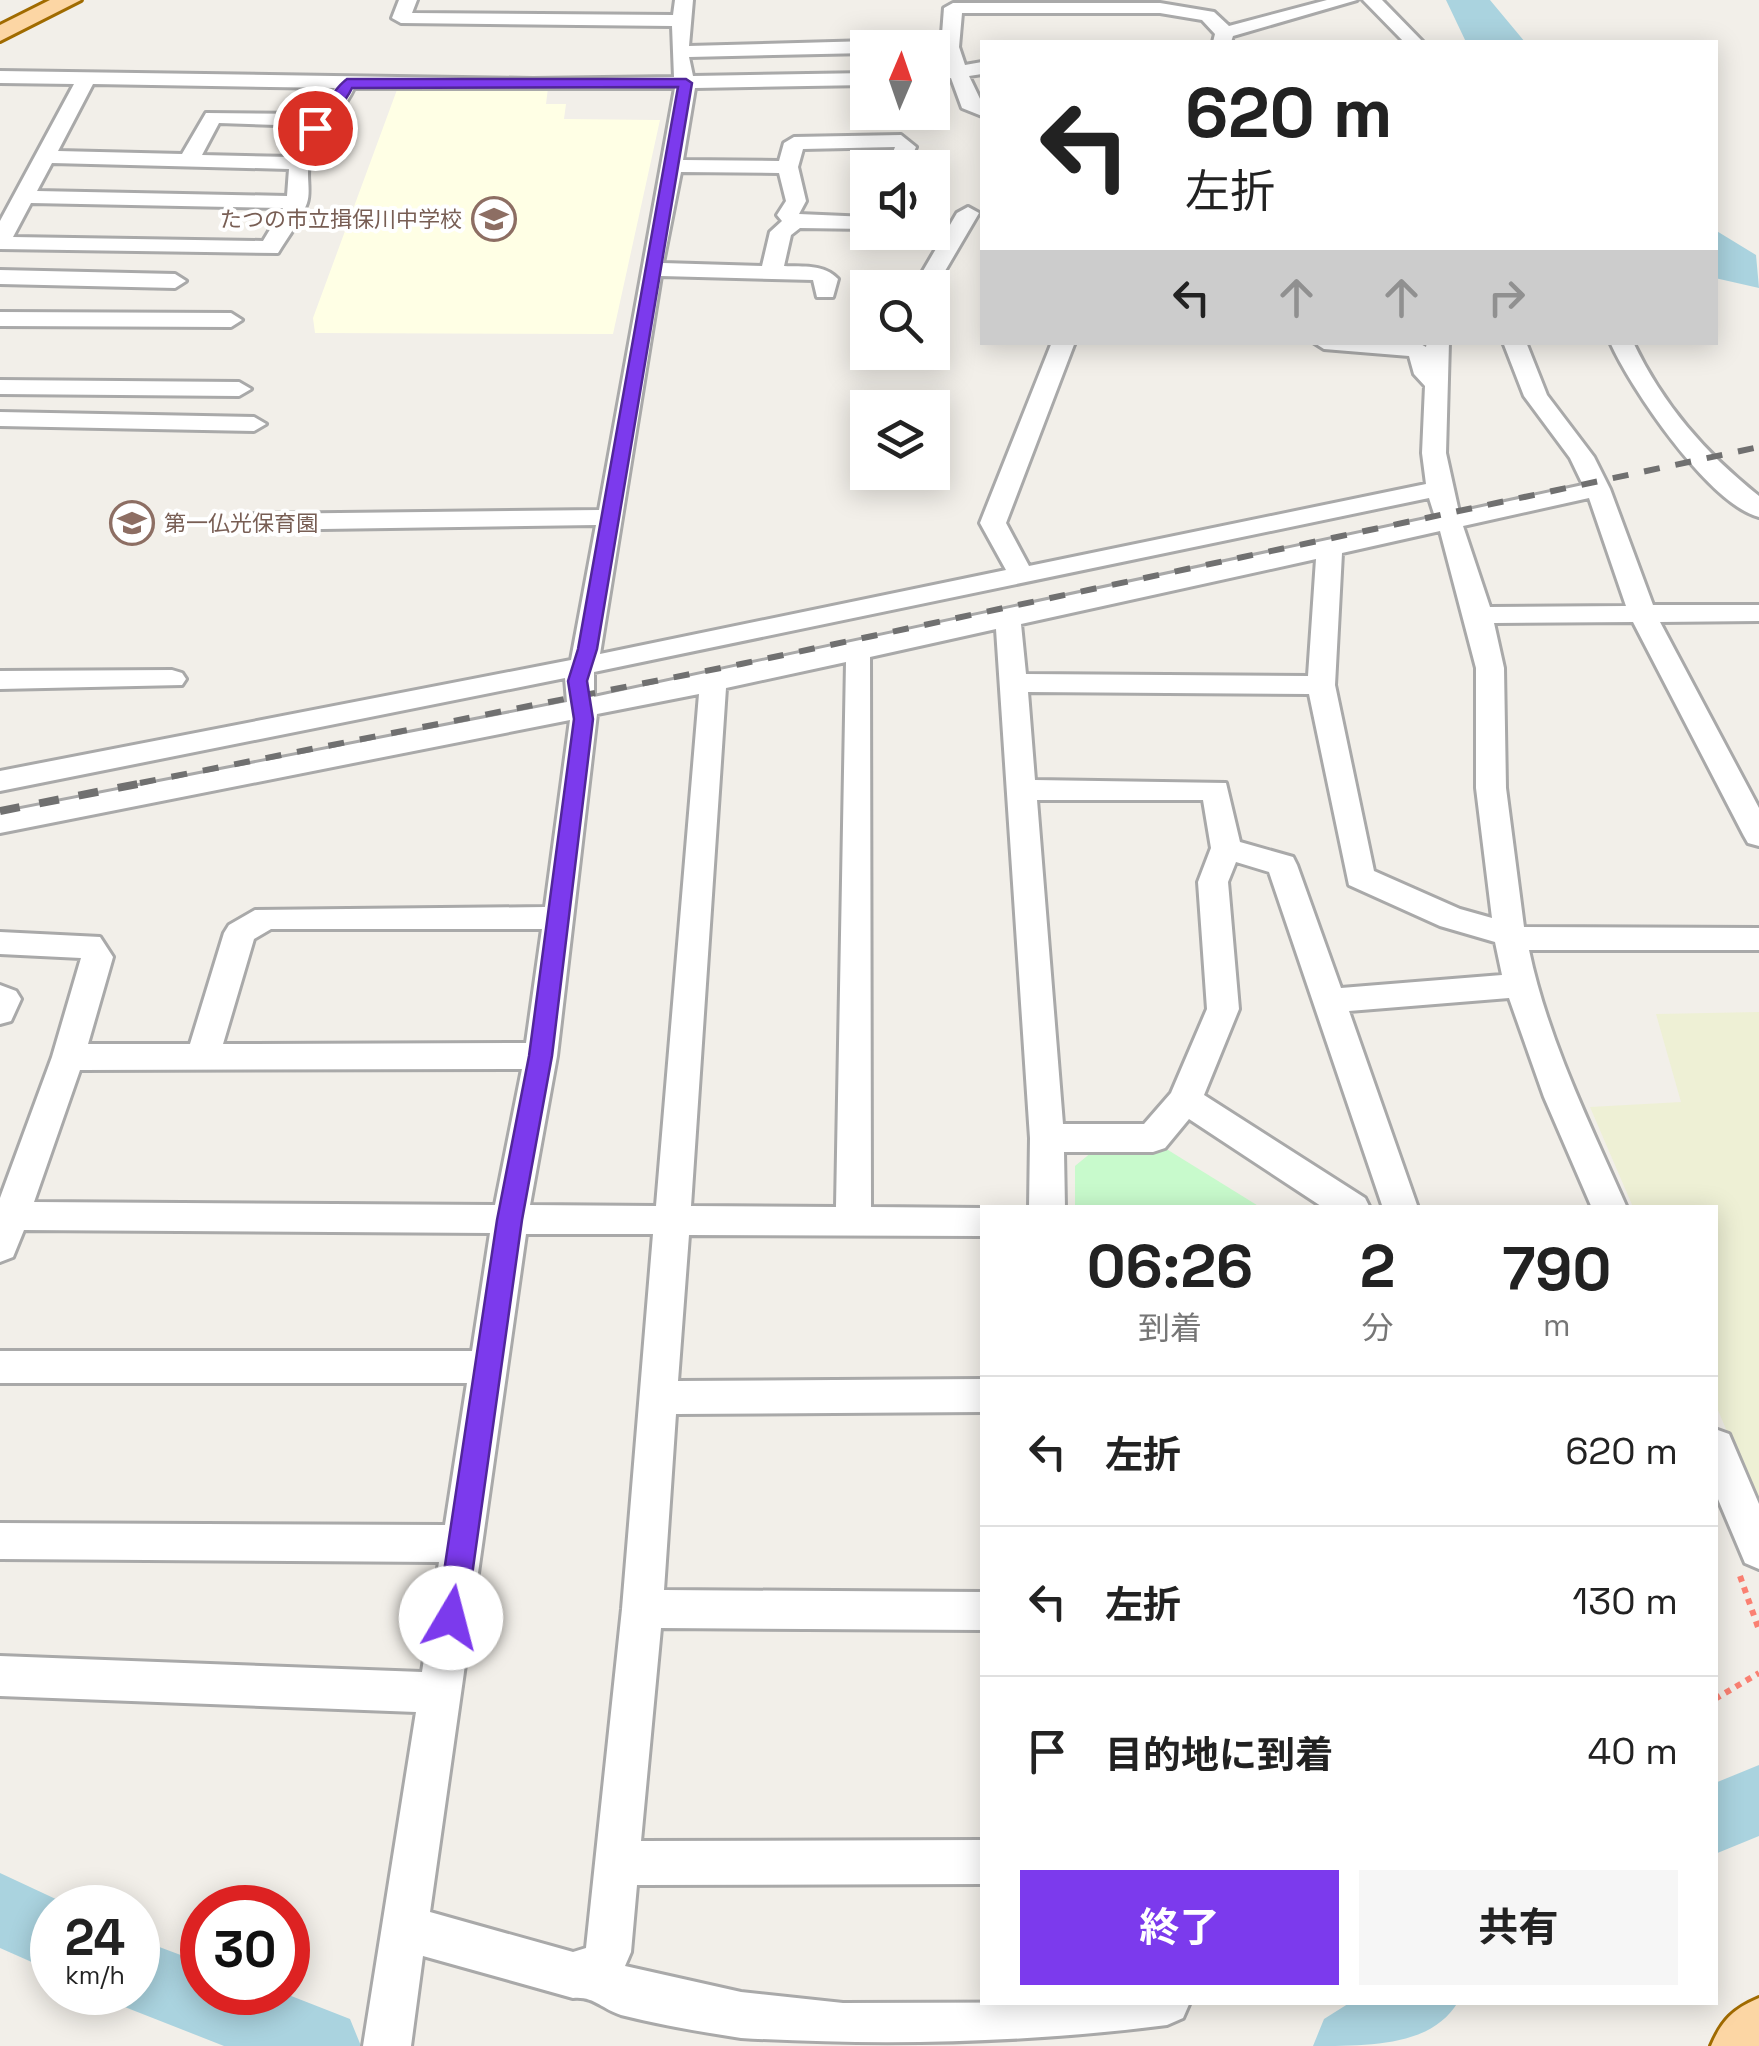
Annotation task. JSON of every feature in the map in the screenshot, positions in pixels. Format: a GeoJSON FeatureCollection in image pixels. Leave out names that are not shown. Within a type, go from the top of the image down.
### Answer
{"type":"FeatureCollection","features":[{"type":"Feature","properties":{"kind":"main road"},"geometry":{"type":"LineString","coordinates":[[0,34],[69,0]]}},
{"type":"Feature","properties":{"kind":"main road"},"geometry":{"type":"LineString","coordinates":[[1742,2046],[1759,2029]]}},
{"type":"Feature","properties":{"kind":"street"},"geometry":{"type":"LineString","coordinates":[[408,0],[401,18],[591,20],[681,28],[791,49],[850,47]]}},
{"type":"Feature","properties":{"kind":"street"},"geometry":{"type":"LineString","coordinates":[[429,0],[594,5],[591,20]]}},
{"type":"Feature","properties":{"kind":"street"},"geometry":{"type":"LineString","coordinates":[[980,109],[969,104],[950,47],[949,18],[953,8],[1007,4],[1211,8],[1223,38],[1348,0]]}},
{"type":"Feature","properties":{"kind":"street"},"geometry":{"type":"LineString","coordinates":[[1372,0],[1412,40]]}},
{"type":"Feature","properties":{"kind":"street"},"geometry":{"type":"LineString","coordinates":[[612,40],[681,28]]}},
{"type":"Feature","properties":{"kind":"street"},"geometry":{"type":"LineString","coordinates":[[388,2046],[487,1367],[540,1056],[583,709],[578,681],[686,83],[681,28]]}},
{"type":"Feature","properties":{"kind":"street"},"geometry":{"type":"LineString","coordinates":[[791,49],[795,81]]}},
{"type":"Feature","properties":{"kind":"street"},"geometry":{"type":"LineString","coordinates":[[950,73],[980,68]]}},
{"type":"Feature","properties":{"kind":"street"},"geometry":{"type":"LineString","coordinates":[[0,77],[347,84],[850,80]]}},
{"type":"Feature","properties":{"kind":"street"},"geometry":{"type":"LineString","coordinates":[[87,78],[0,242],[270,248],[297,202],[300,163],[321,120],[337,105],[347,84]]}},
{"type":"Feature","properties":{"kind":"street"},"geometry":{"type":"LineString","coordinates":[[189,160],[213,118],[321,120]]}},
{"type":"Feature","properties":{"kind":"street"},"geometry":{"type":"LineString","coordinates":[[850,223],[796,222],[788,216],[796,201],[788,167],[794,143],[901,141],[905,150]]}},
{"type":"Feature","properties":{"kind":"street"},"geometry":{"type":"LineString","coordinates":[[44,157],[300,163]]}},
{"type":"Feature","properties":{"kind":"street"},"geometry":{"type":"LineString","coordinates":[[670,166],[788,167]]}},
{"type":"Feature","properties":{"kind":"street"},"geometry":{"type":"LineString","coordinates":[[25,197],[297,202]]}},
{"type":"Feature","properties":{"kind":"street"},"geometry":{"type":"LineString","coordinates":[[939,270],[959,246],[968,213]]}},
{"type":"Feature","properties":{"kind":"street"},"geometry":{"type":"LineString","coordinates":[[772,272],[782,232],[796,222]]}},
{"type":"Feature","properties":{"kind":"street"},"geometry":{"type":"LineString","coordinates":[[650,269],[818,274],[827,278],[825,292]]}},
{"type":"Feature","properties":{"kind":"street"},"geometry":{"type":"LineString","coordinates":[[0,277],[175,281]]}},
{"type":"Feature","properties":{"kind":"street"},"geometry":{"type":"LineString","coordinates":[[0,319],[232,320]]}},
{"type":"Feature","properties":{"kind":"street"},"geometry":{"type":"LineString","coordinates":[[1020,573],[993,523],[1063,345]]}},
{"type":"Feature","properties":{"kind":"street"},"geometry":{"type":"LineString","coordinates":[[1379,345],[1420,352],[1426,374],[1435,384]]}},
{"type":"Feature","properties":{"kind":"street"},"geometry":{"type":"LineString","coordinates":[[1438,345],[1434,453],[1439,488],[1479,616],[1490,668],[1491,788],[1509,932],[1520,985],[1561,1097],[1609,1205]]}},
{"type":"Feature","properties":{"kind":"street"},"geometry":{"type":"LineString","coordinates":[[1515,345],[1536,396],[1582,458],[1598,490],[1643,615],[1759,836]]}},
{"type":"Feature","properties":{"kind":"street"},"geometry":{"type":"LineString","coordinates":[[1622,345],[1632,368],[1677,437],[1759,509]]}},
{"type":"Feature","properties":{"kind":"street"},"geometry":{"type":"LineString","coordinates":[[0,387],[239,389]]}},
{"type":"Feature","properties":{"kind":"street"},"geometry":{"type":"LineString","coordinates":[[0,419],[254,424]]}},
{"type":"Feature","properties":{"kind":"street"},"geometry":{"type":"LineString","coordinates":[[0,781],[582,666],[1439,488]]}},
{"type":"Feature","properties":{"kind":"street"},"geometry":{"type":"LineString","coordinates":[[0,823],[710,683],[1598,490]]}},
{"type":"Feature","properties":{"kind":"street"},"geometry":{"type":"LineString","coordinates":[[254,522],[608,517]]}},
{"type":"Feature","properties":{"kind":"street"},"geometry":{"type":"LineString","coordinates":[[1329,551],[1320,686],[1360,876],[1451,918],[1528,939],[1759,940]]}},
{"type":"Feature","properties":{"kind":"street"},"geometry":{"type":"LineString","coordinates":[[1479,616],[1759,613]]}},
{"type":"Feature","properties":{"kind":"street"},"geometry":{"type":"LineString","coordinates":[[1004,619],[1009,627],[1024,790],[1048,1205]]}},
{"type":"Feature","properties":{"kind":"street"},"geometry":{"type":"LineString","coordinates":[[853,1220],[860,662],[854,652]]}},
{"type":"Feature","properties":{"kind":"street"},"geometry":{"type":"LineString","coordinates":[[0,680],[172,679]]}},
{"type":"Feature","properties":{"kind":"street"},"geometry":{"type":"LineString","coordinates":[[597,1972],[608,1952],[642,1608],[713,690],[710,683]]}},
{"type":"Feature","properties":{"kind":"street"},"geometry":{"type":"LineString","coordinates":[[1012,683],[1320,686]]}},
{"type":"Feature","properties":{"kind":"street"},"geometry":{"type":"LineString","coordinates":[[1024,790],[1216,790],[1226,848],[1213,882],[1223,1009],[1185,1100],[1153,1138],[1047,1138]]}},
{"type":"Feature","properties":{"kind":"street"},"geometry":{"type":"LineString","coordinates":[[1226,848],[1282,865],[1399,1205]]}},
{"type":"Feature","properties":{"kind":"street"},"geometry":{"type":"LineString","coordinates":[[203,1056],[240,932],[266,918],[556,918]]}},
{"type":"Feature","properties":{"kind":"street"},"geometry":{"type":"LineString","coordinates":[[0,943],[89,945],[98,957],[68,1057],[6,1232],[510,1220],[980,1222]]}},
{"type":"Feature","properties":{"kind":"street"},"geometry":{"type":"LineString","coordinates":[[1331,1001],[1520,985]]}},
{"type":"Feature","properties":{"kind":"street"},"geometry":{"type":"LineString","coordinates":[[0,997],[5,999],[0,1012]]}},
{"type":"Feature","properties":{"kind":"street"},"geometry":{"type":"LineString","coordinates":[[68,1057],[540,1056]]}},
{"type":"Feature","properties":{"kind":"street"},"geometry":{"type":"LineString","coordinates":[[1185,1100],[1348,1205]]}},
{"type":"Feature","properties":{"kind":"street"},"geometry":{"type":"LineString","coordinates":[[0,1367],[487,1367]]}},
{"type":"Feature","properties":{"kind":"street"},"geometry":{"type":"LineString","coordinates":[[659,1398],[980,1396]]}},
{"type":"Feature","properties":{"kind":"street"},"geometry":{"type":"LineString","coordinates":[[1718,1453],[1759,1550]]}},
{"type":"Feature","properties":{"kind":"street"},"geometry":{"type":"LineString","coordinates":[[0,1540],[462,1544]]}},
{"type":"Feature","properties":{"kind":"street"},"geometry":{"type":"LineString","coordinates":[[642,1608],[980,1611]]}},
{"type":"Feature","properties":{"kind":"street"},"geometry":{"type":"LineString","coordinates":[[0,1676],[440,1693]]}},
{"type":"Feature","properties":{"kind":"street"},"geometry":{"type":"LineString","coordinates":[[619,1863],[980,1862]]}},
{"type":"Feature","properties":{"kind":"street"},"geometry":{"type":"LineString","coordinates":[[401,1946],[425,1932],[574,1975],[597,1972],[619,1991],[741,2014],[842,2026],[976,2026],[1112,2005]]}},
{"type":"Feature","properties":{"kind":"path"},"geometry":{"type":"LineString","coordinates":[[1718,1697],[1759,1673]]}},
{"type":"Feature","properties":{"kind":"shaded area","name":"たつの市立揖保川中学校"},"geometry":{"type":"Polygon","coordinates":[[[398,87],[548,88],[546,104],[566,104],[564,119],[660,120],[613,334],[315,333],[313,318],[398,87]]]}},
{"type":"Feature","properties":{"kind":"shaded area"},"geometry":{"type":"Polygon","coordinates":[[[1759,1012],[1759,1508],[1718,1410],[1718,1205],[1632,1205],[1590,1107],[1681,1102],[1656,1014],[1759,1012]]]}},
{"type":"Feature","properties":{"kind":"green space"},"geometry":{"type":"Polygon","coordinates":[[[1168,1150],[1257,1205],[1075,1205],[1075,1166],[1092,1152],[1168,1150]]]}},
{"type":"Feature","properties":{"kind":"water"},"geometry":{"type":"Polygon","coordinates":[[[1446,0],[1490,0],[1523,40],[1465,40],[1446,0]]]}},
{"type":"Feature","properties":{"kind":"water"},"geometry":{"type":"Polygon","coordinates":[[[1718,232],[1756,255],[1759,288],[1718,279],[1718,232]]]}},
{"type":"Feature","properties":{"kind":"waterway"},"geometry":{"type":"LineString","coordinates":[[1718,1818],[1759,1800]]}},
{"type":"Feature","properties":{"kind":"waterway"},"geometry":{"type":"LineString","coordinates":[[0,1909],[30,1924]]}},
{"type":"Feature","properties":{"kind":"waterway"},"geometry":{"type":"LineString","coordinates":[[160,1984],[323,2046]]}},
{"type":"Feature","properties":{"kind":"waterway"},"geometry":{"type":"LineString","coordinates":[[1351,2046],[1416,2005]]}},
{"type":"Feature","properties":{"kind":"railway"},"geometry":{"type":"LineString","coordinates":[[140,783],[741,664],[1759,447]]}},
{"type":"Feature","properties":{"kind":"railway"},"geometry":{"type":"LineString","coordinates":[[0,811],[153,781]]}},
{"type":"Feature","properties":{"kind":"place","name":"たつの市立揖保川中学校"},"geometry":{"type":"Point","coordinates":[494,219]}},
{"type":"Feature","properties":{"kind":"place","name":"第一仏光保育園"},"geometry":{"type":"Point","coordinates":[132,523]}},
{"type":"Feature","properties":{"kind":"route"},"geometry":{"type":"LineString","coordinates":[[315,128],[328,109],[337,105],[347,84],[686,83],[650,269],[588,649],[578,681],[584,719],[540,1056],[510,1220],[451,1618]]}}]}
